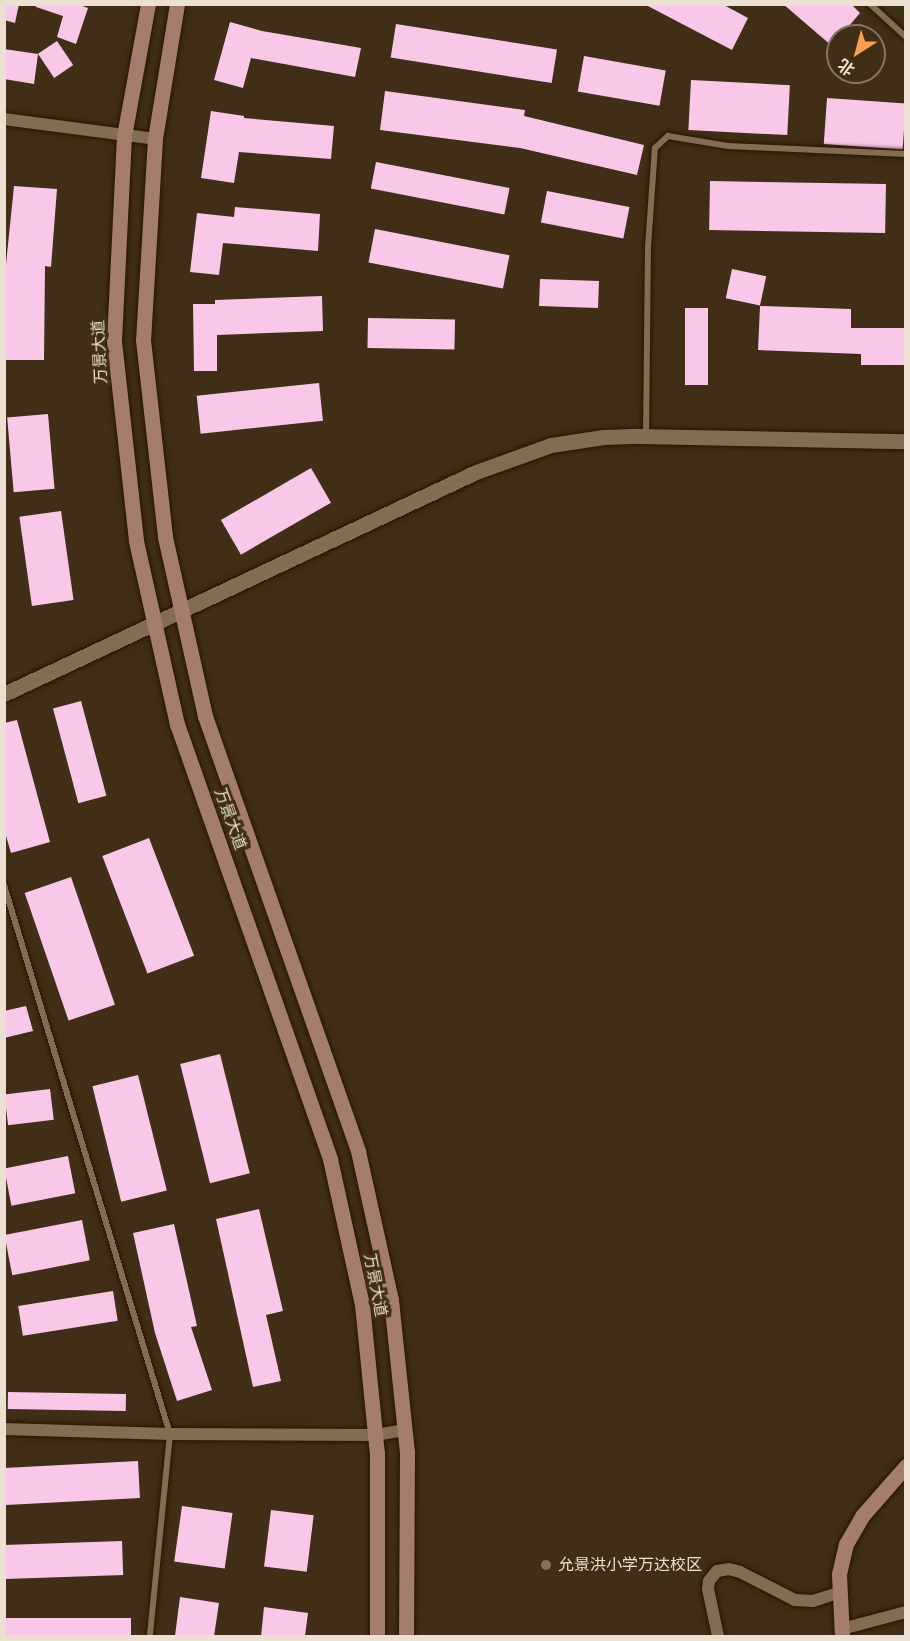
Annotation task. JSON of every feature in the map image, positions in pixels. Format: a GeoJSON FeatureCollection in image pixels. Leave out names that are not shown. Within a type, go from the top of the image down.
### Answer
{"type":"FeatureCollection","features":[{"type":"Feature","properties":{"kind":"main road","name":"万景大道"},"geometry":{"type":"LineString","coordinates":[[148,4],[124,135],[114,341],[136,542],[177,724],[330,1159],[362,1304],[376,1435],[377,1636]]}},
{"type":"Feature","properties":{"kind":"main road","name":"万景大道"},"geometry":{"type":"LineString","coordinates":[[177,4],[155,139],[143,340],[165,537],[205,716],[358,1152],[391,1300],[404,1430],[406,1636]]}},
{"type":"Feature","properties":{"kind":"main road"},"geometry":{"type":"LineString","coordinates":[[842,1633],[839,1574],[846,1544],[862,1516],[906,1466]]}},
{"type":"Feature","properties":{"kind":"street"},"geometry":{"type":"LineString","coordinates":[[4,119],[155,139]]}},
{"type":"Feature","properties":{"kind":"street"},"geometry":{"type":"LineString","coordinates":[[4,694],[500,462],[573,441],[646,436],[906,441]]}},
{"type":"Feature","properties":{"kind":"street"},"geometry":{"type":"LineString","coordinates":[[4,1429],[170,1434],[376,1435],[404,1430]]}},
{"type":"Feature","properties":{"kind":"street"},"geometry":{"type":"LineString","coordinates":[[718,1636],[708,1588],[717,1571],[729,1569],[740,1572],[795,1600],[813,1601],[840,1592]]}},
{"type":"Feature","properties":{"kind":"street"},"geometry":{"type":"LineString","coordinates":[[842,1633],[906,1612]]}},
{"type":"Feature","properties":{"kind":"lane"},"geometry":{"type":"LineString","coordinates":[[870,4],[906,37]]}},
{"type":"Feature","properties":{"kind":"lane"},"geometry":{"type":"LineString","coordinates":[[646,436],[648,247],[655,148],[668,136],[728,146],[906,153]]}},
{"type":"Feature","properties":{"kind":"lane"},"geometry":{"type":"LineString","coordinates":[[4,885],[170,1434],[150,1636]]}},
{"type":"Feature","properties":{"kind":"building"},"geometry":{"type":"Polygon","coordinates":[[[4,4],[19,4],[15,23],[4,20],[4,4]]]}},
{"type":"Feature","properties":{"kind":"building"},"geometry":{"type":"Polygon","coordinates":[[[36,4],[77,4],[88,8],[76,44],[57,37],[63,16],[36,7],[36,4]]]}},
{"type":"Feature","properties":{"kind":"building"},"geometry":{"type":"Polygon","coordinates":[[[644,4],[722,4],[748,18],[732,50],[644,4]]]}},
{"type":"Feature","properties":{"kind":"building"},"geometry":{"type":"Polygon","coordinates":[[[783,4],[851,4],[860,13],[851,24],[826,24],[826,41],[783,4]]]}},
{"type":"Feature","properties":{"kind":"building"},"geometry":{"type":"Polygon","coordinates":[[[230,22],[262,31],[361,48],[355,77],[251,58],[243,88],[214,80],[230,22]]]}},
{"type":"Feature","properties":{"kind":"building"},"geometry":{"type":"Polygon","coordinates":[[[396,24],[557,49],[552,83],[391,58],[396,24]]]}},
{"type":"Feature","properties":{"kind":"building"},"geometry":{"type":"Polygon","coordinates":[[[57,41],[73,65],[54,78],[38,54],[57,41]]]}},
{"type":"Feature","properties":{"kind":"building"},"geometry":{"type":"Polygon","coordinates":[[[4,49],[38,54],[34,84],[4,79],[4,49]]]}},
{"type":"Feature","properties":{"kind":"building"},"geometry":{"type":"Polygon","coordinates":[[[584,56],[666,70],[659,106],[578,91],[584,56]]]}},
{"type":"Feature","properties":{"kind":"building"},"geometry":{"type":"Polygon","coordinates":[[[691,80],[790,85],[787,135],[688,130],[691,80]]]}},
{"type":"Feature","properties":{"kind":"building"},"geometry":{"type":"Polygon","coordinates":[[[385,91],[525,110],[524,116],[644,145],[637,175],[520,148],[380,130],[385,91]]]}},
{"type":"Feature","properties":{"kind":"building"},"geometry":{"type":"Polygon","coordinates":[[[827,98],[906,104],[903,149],[824,144],[827,98]]]}},
{"type":"Feature","properties":{"kind":"building"},"geometry":{"type":"Polygon","coordinates":[[[211,111],[244,116],[244,118],[334,126],[331,159],[239,152],[234,183],[201,178],[211,111]]]}},
{"type":"Feature","properties":{"kind":"building"},"geometry":{"type":"Polygon","coordinates":[[[376,162],[510,188],[504,214],[371,189],[376,162]]]}},
{"type":"Feature","properties":{"kind":"building"},"geometry":{"type":"Polygon","coordinates":[[[710,181],[886,184],[885,233],[709,230],[710,181]]]}},
{"type":"Feature","properties":{"kind":"building"},"geometry":{"type":"Polygon","coordinates":[[[14,186],[57,189],[51,267],[45,266],[44,360],[4,360],[4,284],[14,186]]]}},
{"type":"Feature","properties":{"kind":"building"},"geometry":{"type":"Polygon","coordinates":[[[547,191],[629,207],[623,238],[541,222],[547,191]]]}},
{"type":"Feature","properties":{"kind":"building"},"geometry":{"type":"Polygon","coordinates":[[[235,207],[320,214],[318,251],[223,243],[219,275],[190,272],[197,213],[234,217],[235,207]]]}},
{"type":"Feature","properties":{"kind":"building"},"geometry":{"type":"Polygon","coordinates":[[[375,229],[509,255],[503,289],[369,262],[375,229]]]}},
{"type":"Feature","properties":{"kind":"building"},"geometry":{"type":"Polygon","coordinates":[[[732,269],[766,276],[760,306],[726,298],[732,269]]]}},
{"type":"Feature","properties":{"kind":"building"},"geometry":{"type":"Polygon","coordinates":[[[540,279],[599,281],[598,308],[539,306],[540,279]]]}},
{"type":"Feature","properties":{"kind":"building"},"geometry":{"type":"Polygon","coordinates":[[[322,296],[323,331],[217,335],[217,371],[194,371],[193,304],[215,304],[215,300],[322,296]]]}},
{"type":"Feature","properties":{"kind":"building"},"geometry":{"type":"Polygon","coordinates":[[[760,306],[851,309],[851,328],[906,328],[906,365],[861,365],[861,354],[758,350],[760,306]]]}},
{"type":"Feature","properties":{"kind":"building"},"geometry":{"type":"Polygon","coordinates":[[[685,308],[708,308],[708,385],[685,385],[685,308]]]}},
{"type":"Feature","properties":{"kind":"building"},"geometry":{"type":"Polygon","coordinates":[[[368,318],[455,320],[454,350],[367,348],[368,318]]]}},
{"type":"Feature","properties":{"kind":"building"},"geometry":{"type":"Polygon","coordinates":[[[319,383],[323,421],[201,434],[197,396],[319,383]]]}},
{"type":"Feature","properties":{"kind":"building"},"geometry":{"type":"Polygon","coordinates":[[[48,414],[55,489],[14,492],[7,418],[48,414]]]}},
{"type":"Feature","properties":{"kind":"building"},"geometry":{"type":"Polygon","coordinates":[[[311,468],[331,503],[241,555],[221,520],[311,468]]]}},
{"type":"Feature","properties":{"kind":"building"},"geometry":{"type":"Polygon","coordinates":[[[61,511],[74,600],[32,606],[19,517],[61,511]]]}},
{"type":"Feature","properties":{"kind":"building"},"geometry":{"type":"Polygon","coordinates":[[[81,701],[106,796],[78,803],[53,709],[81,701]]]}},
{"type":"Feature","properties":{"kind":"building"},"geometry":{"type":"Polygon","coordinates":[[[17,720],[50,842],[11,853],[4,829],[4,723],[17,720]]]}},
{"type":"Feature","properties":{"kind":"building"},"geometry":{"type":"Polygon","coordinates":[[[149,838],[194,956],[147,974],[102,856],[149,838]]]}},
{"type":"Feature","properties":{"kind":"building"},"geometry":{"type":"Polygon","coordinates":[[[71,877],[115,1005],[69,1021],[25,893],[71,877]]]}},
{"type":"Feature","properties":{"kind":"building"},"geometry":{"type":"Polygon","coordinates":[[[26,1006],[33,1031],[4,1038],[4,1011],[26,1006]]]}},
{"type":"Feature","properties":{"kind":"building"},"geometry":{"type":"Polygon","coordinates":[[[220,1054],[250,1173],[210,1183],[180,1064],[220,1054]]]}},
{"type":"Feature","properties":{"kind":"building"},"geometry":{"type":"Polygon","coordinates":[[[138,1075],[167,1190],[121,1202],[92,1086],[138,1075]]]}},
{"type":"Feature","properties":{"kind":"building"},"geometry":{"type":"Polygon","coordinates":[[[50,1089],[54,1120],[8,1125],[4,1095],[50,1089]]]}},
{"type":"Feature","properties":{"kind":"building"},"geometry":{"type":"Polygon","coordinates":[[[68,1156],[75,1193],[11,1206],[4,1168],[68,1156]]]}},
{"type":"Feature","properties":{"kind":"building"},"geometry":{"type":"Polygon","coordinates":[[[259,1209],[283,1311],[266,1315],[281,1381],[253,1387],[216,1219],[259,1209]]]}},
{"type":"Feature","properties":{"kind":"building"},"geometry":{"type":"Polygon","coordinates":[[[82,1220],[90,1260],[12,1275],[4,1235],[82,1220]]]}},
{"type":"Feature","properties":{"kind":"building"},"geometry":{"type":"Polygon","coordinates":[[[174,1224],[197,1326],[191,1327],[212,1390],[177,1401],[155,1333],[133,1233],[174,1224]]]}},
{"type":"Feature","properties":{"kind":"building"},"geometry":{"type":"Polygon","coordinates":[[[113,1291],[118,1321],[23,1336],[18,1306],[113,1291]]]}},
{"type":"Feature","properties":{"kind":"building"},"geometry":{"type":"Polygon","coordinates":[[[8,1392],[126,1394],[126,1411],[8,1409],[8,1392]]]}},
{"type":"Feature","properties":{"kind":"building"},"geometry":{"type":"Polygon","coordinates":[[[138,1461],[140,1498],[6,1505],[4,1468],[138,1461]]]}},
{"type":"Feature","properties":{"kind":"building"},"geometry":{"type":"Polygon","coordinates":[[[182,1506],[233,1513],[225,1569],[174,1561],[182,1506]]]}},
{"type":"Feature","properties":{"kind":"building"},"geometry":{"type":"Polygon","coordinates":[[[271,1510],[314,1515],[307,1572],[264,1567],[271,1510]]]}},
{"type":"Feature","properties":{"kind":"building"},"geometry":{"type":"Polygon","coordinates":[[[122,1541],[123,1575],[5,1579],[4,1545],[122,1541]]]}},
{"type":"Feature","properties":{"kind":"building"},"geometry":{"type":"Polygon","coordinates":[[[180,1597],[219,1603],[214,1636],[175,1636],[180,1597]]]}},
{"type":"Feature","properties":{"kind":"building"},"geometry":{"type":"Polygon","coordinates":[[[264,1607],[308,1613],[305,1636],[261,1636],[264,1607]]]}},
{"type":"Feature","properties":{"kind":"building"},"geometry":{"type":"Polygon","coordinates":[[[4,1618],[131,1618],[131,1636],[4,1636],[4,1618]]]}},
{"type":"Feature","properties":{"kind":"place","name":"允景洪小学万达校区"},"geometry":{"type":"Point","coordinates":[546,1565]}}]}
